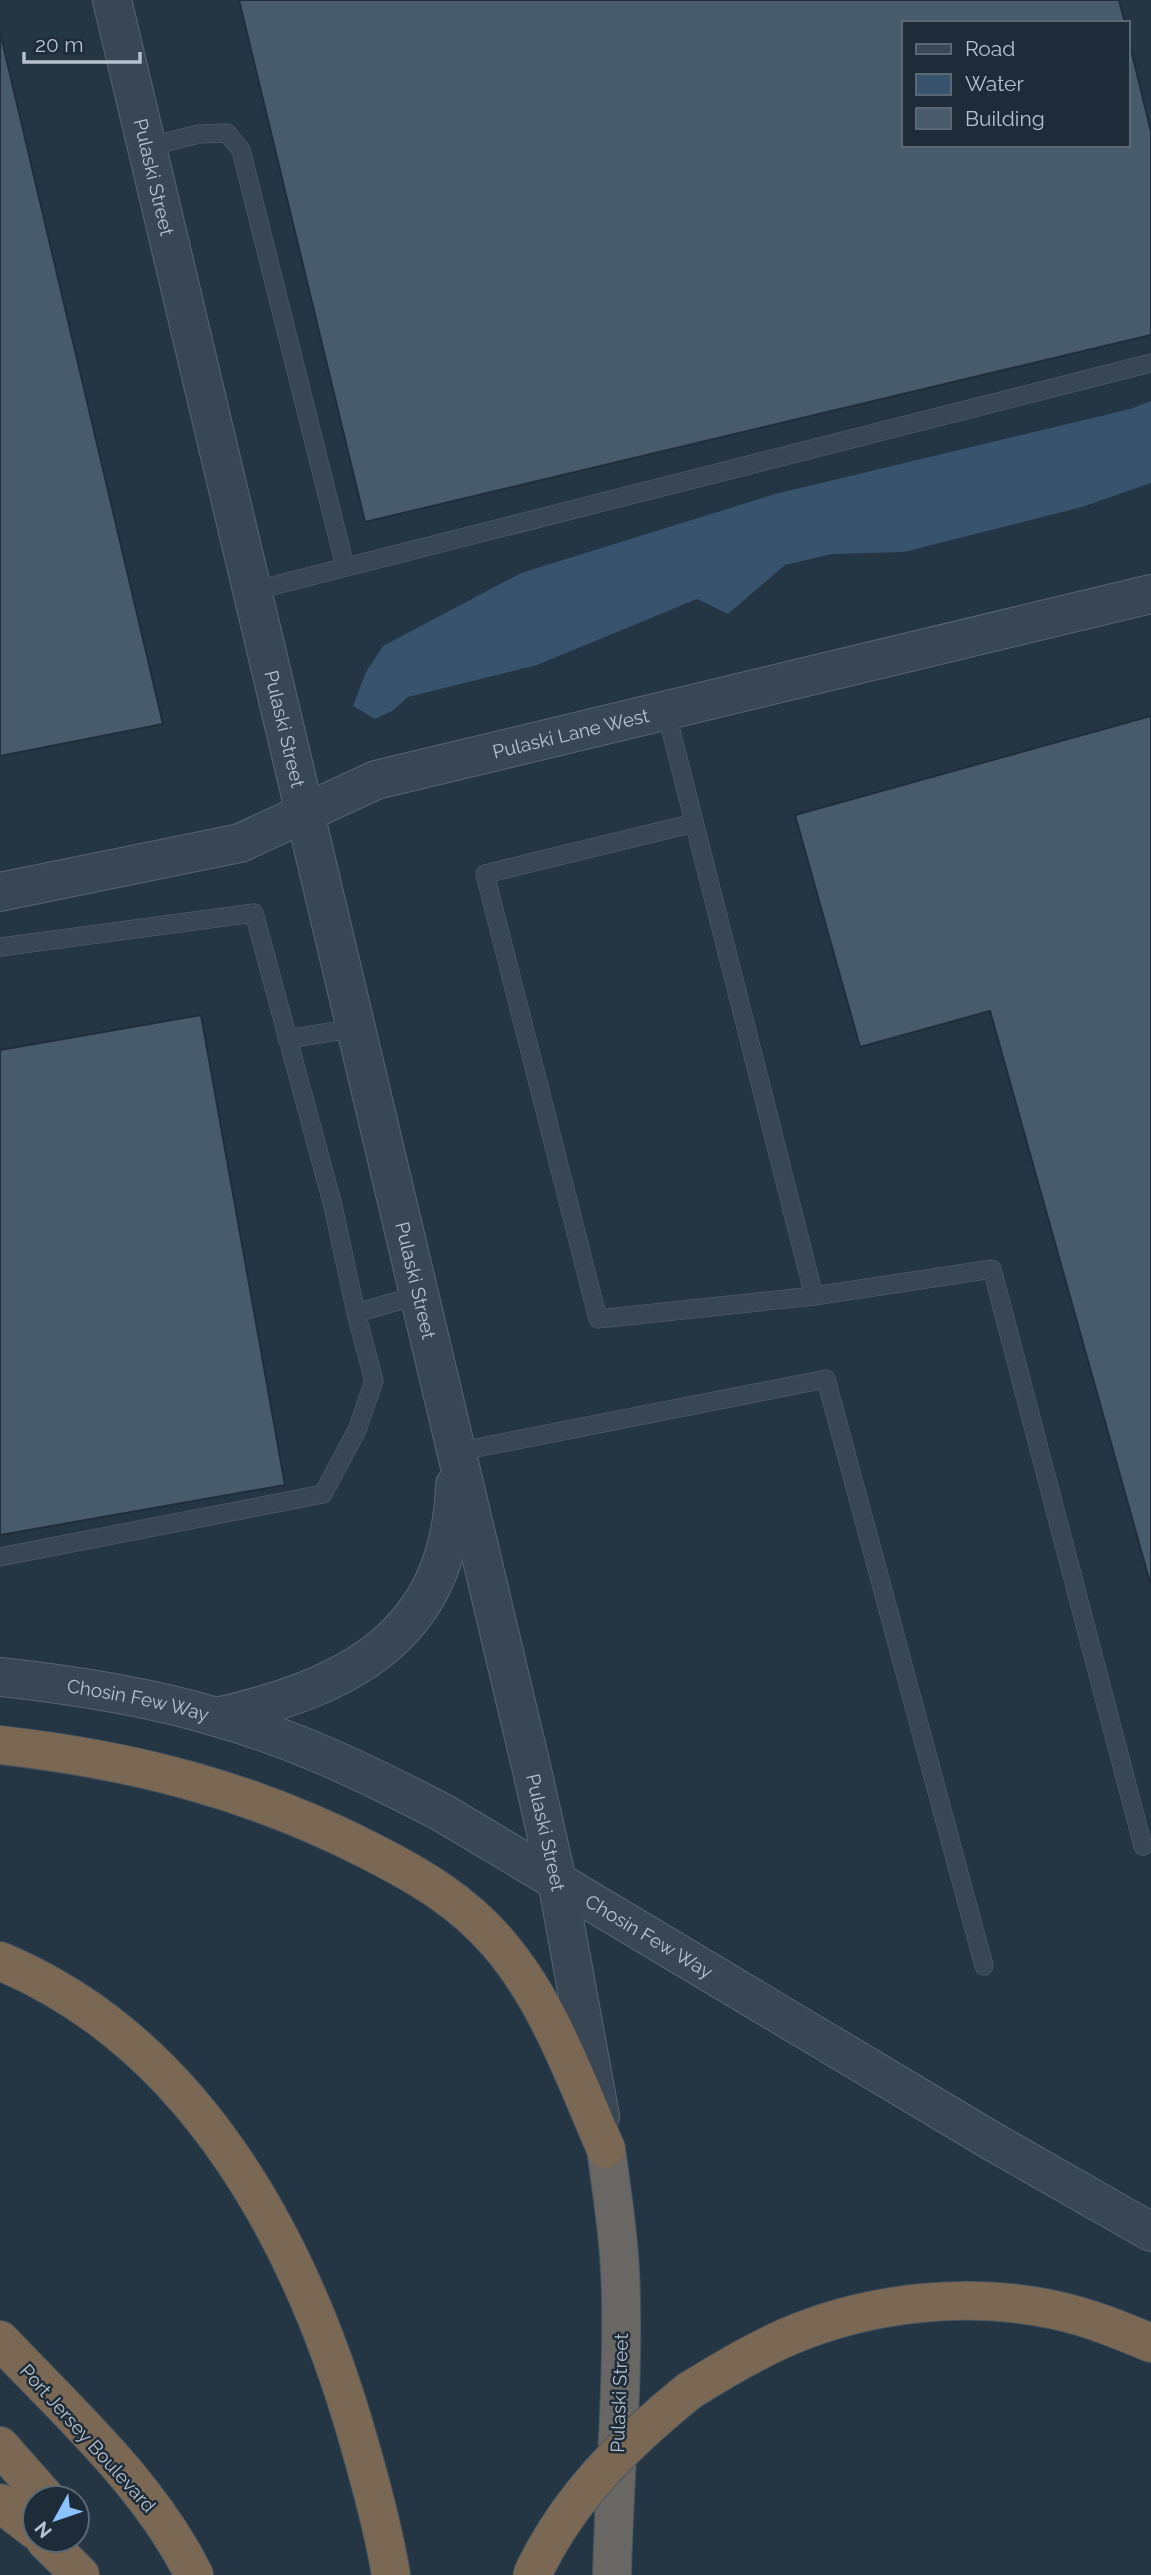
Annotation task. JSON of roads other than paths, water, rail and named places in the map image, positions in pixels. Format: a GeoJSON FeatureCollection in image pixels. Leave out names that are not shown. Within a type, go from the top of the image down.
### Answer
{"type":"FeatureCollection","features":[{"type":"Feature","properties":{"kind":"highway"},"geometry":{"type":"LineString","coordinates":[[0,1745],[122,1763],[198,1781],[270,1806],[343,1837],[441,1890],[474,1916],[529,1984],[551,2025],[606,2149]]}},
{"type":"Feature","properties":{"kind":"highway"},"geometry":{"type":"LineString","coordinates":[[0,1961],[72,1999],[125,2038],[171,2080],[210,2126],[247,2178],[284,2244],[317,2318],[349,2405],[371,2485],[391,2575]]}},
{"type":"Feature","properties":{"kind":"highway","name":"Pulaski Street"},"geometry":{"type":"LineString","coordinates":[[606,2149],[616,2221],[621,2300],[621,2378],[612,2575]]}},
{"type":"Feature","properties":{"kind":"highway"},"geometry":{"type":"LineString","coordinates":[[532,2575],[571,2508],[606,2464],[689,2391],[738,2361],[788,2336],[837,2319],[894,2306],[948,2302],[1000,2303],[1054,2310],[1106,2325],[1151,2343]]}},
{"type":"Feature","properties":{"kind":"highway","name":"Port Jersey Boulevard"},"geometry":{"type":"LineString","coordinates":[[0,2340],[124,2472],[159,2516],[194,2575]]}},
{"type":"Feature","properties":{"kind":"highway"},"geometry":{"type":"LineString","coordinates":[[0,2446],[34,2484]]}},
{"type":"Feature","properties":{"kind":"highway"},"geometry":{"type":"LineString","coordinates":[[0,2503],[21,2519]]}},
{"type":"Feature","properties":{"kind":"highway"},"geometry":{"type":"LineString","coordinates":[[59,2554],[80,2575]]}},
{"type":"Feature","properties":{"kind":"highway"},"geometry":{"type":"LineString","coordinates":[[90,2554],[105,2575]]}},
{"type":"Feature","properties":{"kind":"street","name":"Pulaski Street"},"geometry":{"type":"LineString","coordinates":[[111,0],[557,1881],[606,2149]]}},
{"type":"Feature","properties":{"kind":"street","name":"Pulaski Lane West"},"geometry":{"type":"LineString","coordinates":[[0,892],[240,843],[376,780],[1151,594]]}},
{"type":"Feature","properties":{"kind":"street"},"geometry":{"type":"LineString","coordinates":[[217,1717],[269,1705],[305,1692],[344,1673],[381,1649],[408,1625],[430,1591],[445,1557],[454,1516],[456,1452]]}},
{"type":"Feature","properties":{"kind":"street","name":"Chosin Few Way"},"geometry":{"type":"LineString","coordinates":[[0,1677],[136,1697],[217,1717],[294,1743],[372,1776],[443,1813],[990,2140],[1151,2232]]}},
{"type":"Feature","properties":{"kind":"lane"},"geometry":{"type":"LineString","coordinates":[[147,147],[199,134],[227,133],[241,150],[345,566]]}},
{"type":"Feature","properties":{"kind":"lane"},"geometry":{"type":"LineString","coordinates":[[252,591],[1151,363]]}},
{"type":"Feature","properties":{"kind":"lane"},"geometry":{"type":"LineString","coordinates":[[666,710],[814,1296]]}},
{"type":"Feature","properties":{"kind":"lane"},"geometry":{"type":"LineString","coordinates":[[694,823],[485,874],[598,1319],[814,1296],[992,1269],[1143,1846]]}},
{"type":"Feature","properties":{"kind":"lane"},"geometry":{"type":"LineString","coordinates":[[0,947],[254,913],[333,1206],[374,1381],[357,1430],[323,1494],[0,1557]]}},
{"type":"Feature","properties":{"kind":"lane"},"geometry":{"type":"LineString","coordinates":[[287,1038],[356,1028]]}},
{"type":"Feature","properties":{"kind":"lane"},"geometry":{"type":"LineString","coordinates":[[356,1313],[419,1295]]}},
{"type":"Feature","properties":{"kind":"lane"},"geometry":{"type":"LineString","coordinates":[[456,1452],[826,1379],[984,1966]]}},
{"type":"Feature","properties":{"kind":"water"},"geometry":{"type":"Polygon","coordinates":[[[1151,401],[1151,483],[1082,507],[904,552],[832,554],[785,565],[728,614],[697,599],[537,665],[408,697],[392,711],[375,719],[353,706],[366,672],[383,646],[521,573],[775,494],[1130,409],[1151,401]]]}}]}
